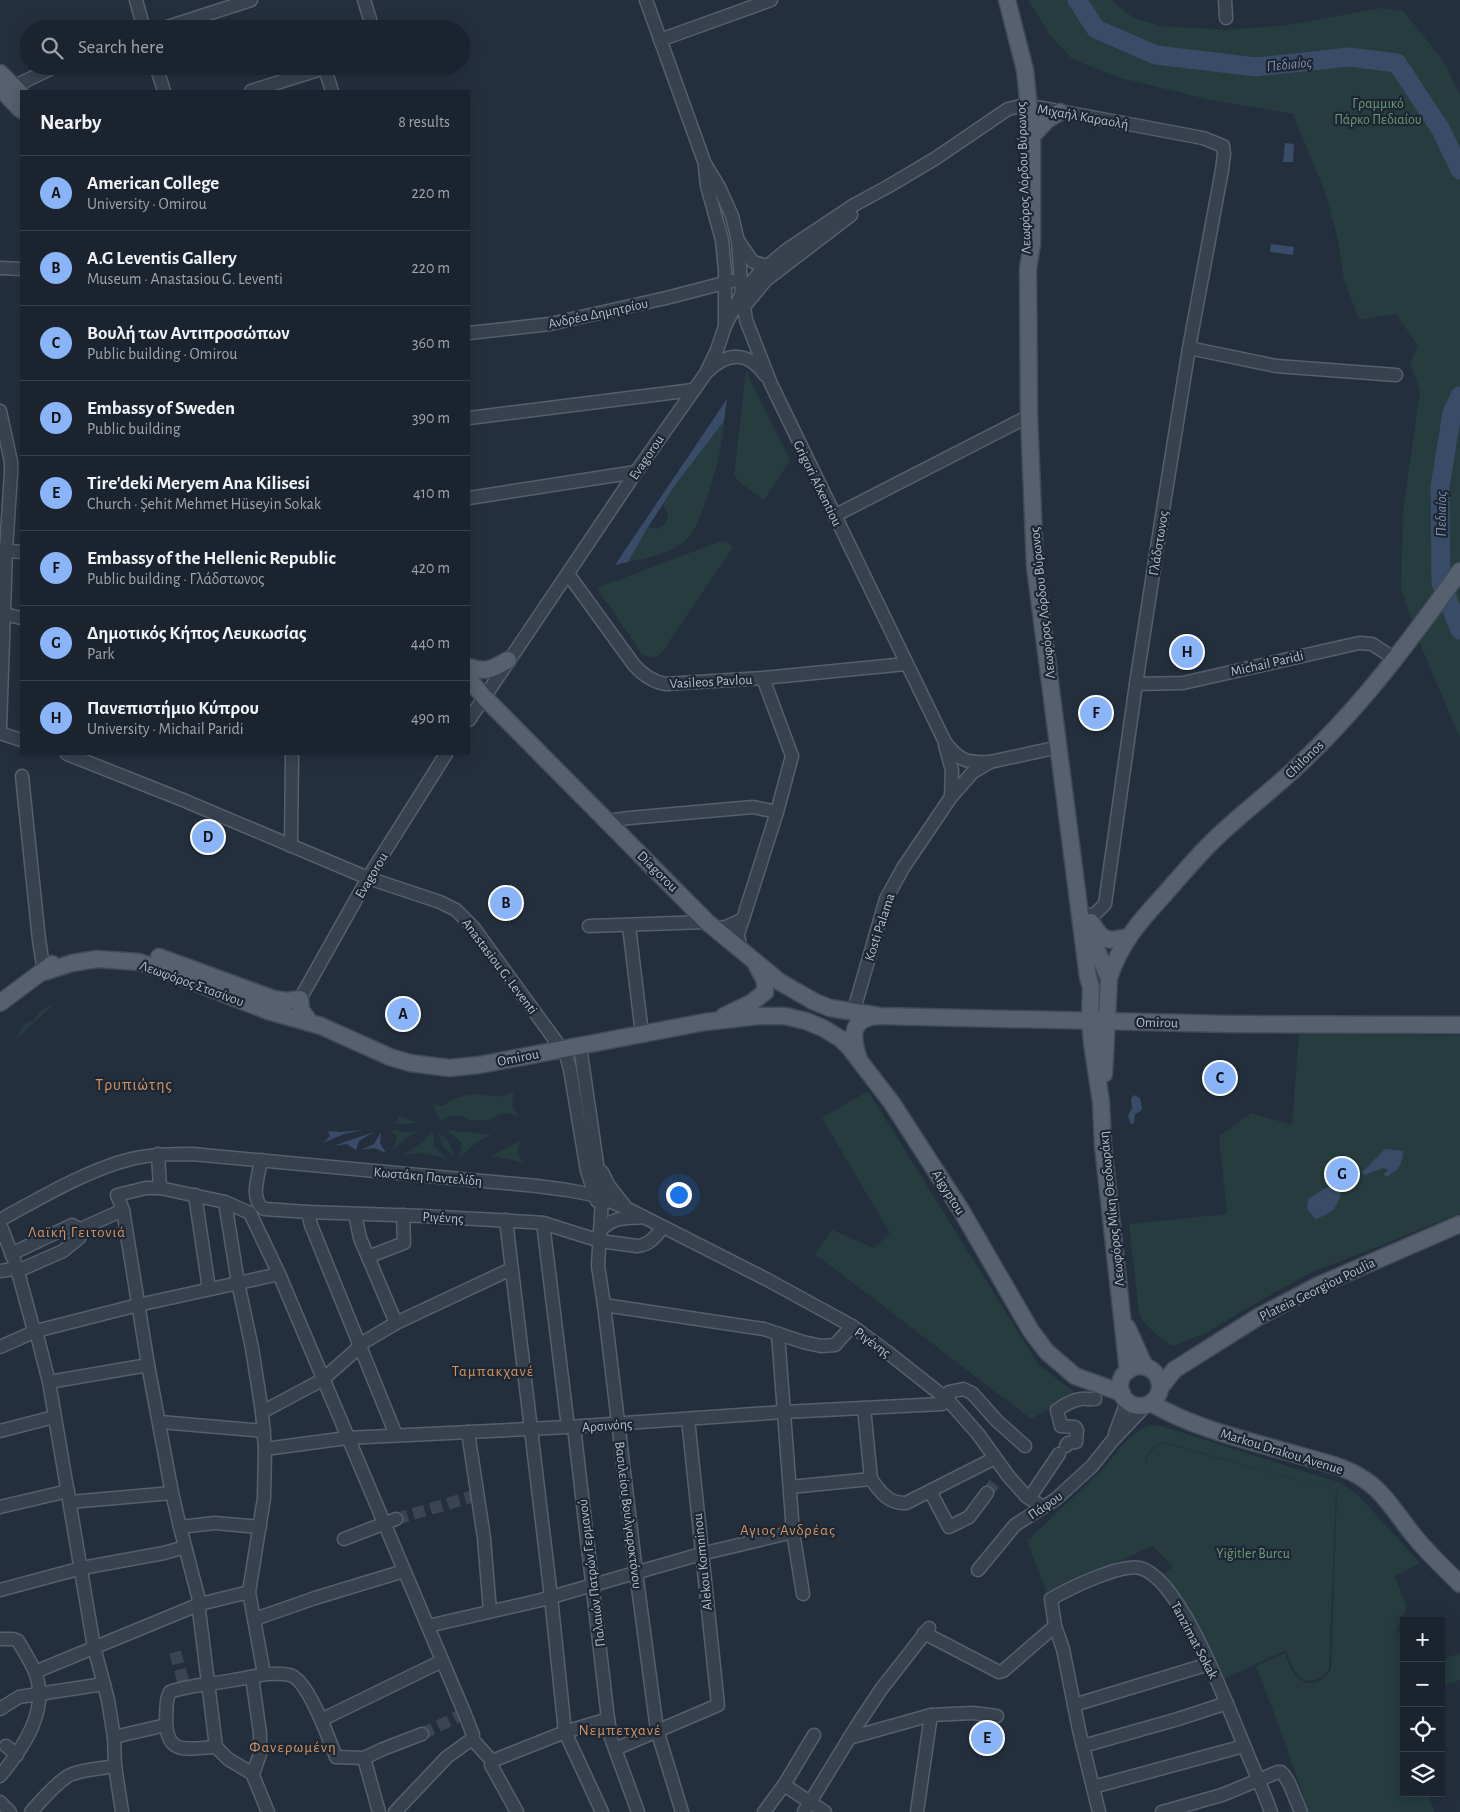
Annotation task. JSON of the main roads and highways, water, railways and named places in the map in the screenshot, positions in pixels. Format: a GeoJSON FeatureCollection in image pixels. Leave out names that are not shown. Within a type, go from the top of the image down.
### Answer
{"type":"FeatureCollection","features":[{"type":"Feature","properties":{"kind":"main road","name":"Λεωφόρος Λόρδου Βύρωνος"},"geometry":{"type":"LineString","coordinates":[[996,0],[1032,136],[1032,244],[1028,269],[1029,416],[1035,566],[1090,988],[1090,1020]]}},
{"type":"Feature","properties":{"kind":"main road","name":"Λεωφόρος Λόρδου Βύρωνος"},"geometry":{"type":"LineString","coordinates":[[1007,0],[1021,52],[1025,106],[1023,136],[1023,245],[1028,269]]}},
{"type":"Feature","properties":{"kind":"main road"},"geometry":{"type":"LineString","coordinates":[[0,73],[20,108]]}},
{"type":"Feature","properties":{"kind":"main road"},"geometry":{"type":"LineString","coordinates":[[1032,136],[1047,120],[1060,112]]}},
{"type":"Feature","properties":{"kind":"main road","name":"Chilonos"},"geometry":{"type":"LineString","coordinates":[[1127,935],[1215,839],[1301,763],[1340,723],[1410,640],[1460,571]]}},
{"type":"Feature","properties":{"kind":"main road"},"geometry":{"type":"LineString","coordinates":[[470,667],[480,671],[487,670],[508,660]]}},
{"type":"Feature","properties":{"kind":"main road","name":"Diagorou"},"geometry":{"type":"LineString","coordinates":[[470,680],[484,697],[711,925],[740,947],[780,982],[815,1002],[830,1008],[853,1013]]}},
{"type":"Feature","properties":{"kind":"main road","name":"Λεωφόρος Λόρδου Βύρωνος"},"geometry":{"type":"LineString","coordinates":[[1075,876],[1091,934],[1108,978],[1107,1021]]}},
{"type":"Feature","properties":{"kind":"main road"},"geometry":{"type":"LineString","coordinates":[[1087,916],[1097,932],[1105,939],[1114,940],[1127,935]]}},
{"type":"Feature","properties":{"kind":"main road"},"geometry":{"type":"LineString","coordinates":[[1090,988],[1102,961],[1127,935]]}},
{"type":"Feature","properties":{"kind":"main road"},"geometry":{"type":"LineString","coordinates":[[1108,978],[1127,935]]}},
{"type":"Feature","properties":{"kind":"main road","name":"Λεωφόρος Στασίνου"},"geometry":{"type":"LineString","coordinates":[[0,1003],[44,972],[58,958],[92,950],[116,949],[140,952],[168,960],[274,999],[287,1001],[300,999],[301,1010],[309,1021]]}},
{"type":"Feature","properties":{"kind":"main road","name":"Λεωφόρος Στασίνου"},"geometry":{"type":"LineString","coordinates":[[44,972],[72,963],[97,959],[139,962],[268,1011],[309,1021]]}},
{"type":"Feature","properties":{"kind":"main road"},"geometry":{"type":"LineString","coordinates":[[706,1022],[735,1011],[762,996],[766,987],[765,981],[755,962]]}},
{"type":"Feature","properties":{"kind":"main road"},"geometry":{"type":"LineString","coordinates":[[806,1021],[826,1021],[853,1013]]}},
{"type":"Feature","properties":{"kind":"main road","name":"Omirou"},"geometry":{"type":"LineString","coordinates":[[853,1013],[880,1016],[1107,1021],[1460,1026]]}},
{"type":"Feature","properties":{"kind":"main road","name":"Omirou"},"geometry":{"type":"LineString","coordinates":[[309,1021],[390,1057],[429,1066],[449,1068],[479,1065],[706,1022],[759,1016]]}},
{"type":"Feature","properties":{"kind":"main road","name":"Aigyptou"},"geometry":{"type":"LineString","coordinates":[[759,1016],[785,1016],[806,1021],[823,1028],[841,1039],[859,1058],[892,1103],[956,1202],[1031,1330],[1047,1352],[1075,1376],[1124,1397]]}},
{"type":"Feature","properties":{"kind":"main road"},"geometry":{"type":"LineString","coordinates":[[859,1058],[853,1039],[855,1030],[865,1019],[880,1016]]}},
{"type":"Feature","properties":{"kind":"main road","name":"Λεωφόρος Μίκη Θεοδωράκη"},"geometry":{"type":"LineString","coordinates":[[1090,1020],[1101,1102],[1103,1145],[1128,1371]]}},
{"type":"Feature","properties":{"kind":"main road","name":"Λεωφόρος Μίκη Θεοδωράκη"},"geometry":{"type":"LineString","coordinates":[[1101,1102],[1107,1021]]}},
{"type":"Feature","properties":{"kind":"main road","name":"Plateia Georgiou Poulia"},"geometry":{"type":"LineString","coordinates":[[1153,1398],[1174,1370],[1258,1317],[1317,1286],[1460,1224]]}},
{"type":"Feature","properties":{"kind":"main road","name":"Λεωφόρος Μίκη Θεοδωράκη"},"geometry":{"type":"LineString","coordinates":[[1122,1316],[1145,1367]]}},
{"type":"Feature","properties":{"kind":"main road"},"geometry":{"type":"LineString","coordinates":[[1136,1367],[1145,1367],[1157,1376],[1153,1398],[1138,1406],[1124,1397],[1121,1382],[1128,1371],[1136,1367]]}},
{"type":"Feature","properties":{"kind":"main road","name":"Markou Drakou Avenue"},"geometry":{"type":"LineString","coordinates":[[1153,1398],[1176,1416],[1213,1430],[1320,1461],[1354,1473],[1366,1480],[1384,1498],[1422,1546],[1460,1584]]}},
{"type":"Feature","properties":{"kind":"water"},"geometry":{"type":"Polygon","coordinates":[[[1285,143],[1294,144],[1293,162],[1283,162],[1285,143]]]}},
{"type":"Feature","properties":{"kind":"water"},"geometry":{"type":"Polygon","coordinates":[[[1271,244],[1294,247],[1293,255],[1270,252],[1271,244]]]}},
{"type":"Feature","properties":{"kind":"water"},"geometry":{"type":"Polygon","coordinates":[[[727,399],[724,421],[676,484],[628,562],[615,565],[727,399]]]}},
{"type":"Feature","properties":{"kind":"water"},"geometry":{"type":"Polygon","coordinates":[[[1134,1095],[1140,1098],[1142,1108],[1141,1111],[1135,1114],[1134,1123],[1132,1124],[1128,1116],[1132,1108],[1131,1099],[1134,1095]]]}},
{"type":"Feature","properties":{"kind":"water"},"geometry":{"type":"Polygon","coordinates":[[[363,1130],[344,1134],[323,1143],[330,1136],[328,1131],[363,1130]]]}},
{"type":"Feature","properties":{"kind":"water"},"geometry":{"type":"Polygon","coordinates":[[[374,1132],[359,1141],[356,1150],[347,1144],[333,1146],[374,1132]]]}},
{"type":"Feature","properties":{"kind":"water"},"geometry":{"type":"Polygon","coordinates":[[[381,1132],[380,1143],[386,1153],[374,1148],[361,1150],[374,1144],[381,1132]]]}},
{"type":"Feature","properties":{"kind":"water"},"geometry":{"type":"Polygon","coordinates":[[[1385,1149],[1403,1151],[1399,1167],[1386,1177],[1384,1174],[1388,1170],[1383,1168],[1365,1175],[1362,1172],[1385,1149]]]}},
{"type":"Feature","properties":{"kind":"water"},"geometry":{"type":"Polygon","coordinates":[[[1352,1176],[1355,1182],[1343,1187],[1334,1208],[1327,1214],[1315,1219],[1307,1208],[1308,1199],[1352,1176]]]}},
{"type":"Feature","properties":{"kind":"waterway","name":"Πεδιαίος"},"geometry":{"type":"LineString","coordinates":[[1077,0],[1096,29],[1156,55],[1256,67],[1349,57],[1397,63],[1441,130],[1460,170]]}},
{"type":"Feature","properties":{"kind":"waterway","name":"Πεδιαίος"},"geometry":{"type":"LineString","coordinates":[[1460,396],[1452,413],[1440,487],[1441,583],[1460,630]]}},
{"type":"Feature","properties":{"kind":"tunnel"},"geometry":{"type":"LineString","coordinates":[[987,1493],[998,1479]]}},
{"type":"Feature","properties":{"kind":"tunnel"},"geometry":{"type":"LineString","coordinates":[[396,1519],[474,1496]]}},
{"type":"Feature","properties":{"kind":"tunnel"},"geometry":{"type":"LineString","coordinates":[[175,1652],[184,1684]]}},
{"type":"Feature","properties":{"kind":"tunnel"},"geometry":{"type":"LineString","coordinates":[[422,1734],[461,1715]]}},
{"type":"Feature","properties":{"kind":"place","name":"Πανεπιστήμιο Κύπρου"},"geometry":{"type":"Point","coordinates":[1187,652]}},
{"type":"Feature","properties":{"kind":"place","name":"Embassy of the Hellenic Republic"},"geometry":{"type":"Point","coordinates":[1096,713]}},
{"type":"Feature","properties":{"kind":"place","name":"Embassy of Sweden"},"geometry":{"type":"Point","coordinates":[208,837]}},
{"type":"Feature","properties":{"kind":"place","name":"A.G Leventis Gallery"},"geometry":{"type":"Point","coordinates":[506,903]}},
{"type":"Feature","properties":{"kind":"place","name":"American College"},"geometry":{"type":"Point","coordinates":[403,1014]}},
{"type":"Feature","properties":{"kind":"place","name":"Βουλή των Αντιπροσώπων"},"geometry":{"type":"Point","coordinates":[1220,1078]}},
{"type":"Feature","properties":{"kind":"place","name":"Δημοτικός Κήπος Λευκωσίας"},"geometry":{"type":"Point","coordinates":[1342,1174]}},
{"type":"Feature","properties":{"kind":"place","name":"Tire'deki Meryem Ana Kilisesi"},"geometry":{"type":"Point","coordinates":[987,1738]}},
{"type":"Feature","properties":{"kind":"district","name":"Τρυπιώτης"},"geometry":{"type":"Point","coordinates":[134,1084]}},
{"type":"Feature","properties":{"kind":"district","name":"Λαϊκή Γειτονιά"},"geometry":{"type":"Point","coordinates":[77,1232]}},
{"type":"Feature","properties":{"kind":"district","name":"Ταμπακχανέ"},"geometry":{"type":"Point","coordinates":[493,1371]}},
{"type":"Feature","properties":{"kind":"district","name":"Αγιος Ανδρέας"},"geometry":{"type":"Point","coordinates":[788,1530]}},
{"type":"Feature","properties":{"kind":"district","name":"Νεμπετχανέ"},"geometry":{"type":"Point","coordinates":[620,1730]}},
{"type":"Feature","properties":{"kind":"district","name":"Φανερωμένη"},"geometry":{"type":"Point","coordinates":[293,1747]}},
{"type":"Feature","properties":{"kind":"park label","name":"Γραμμικό Πάρκο Πεδιαίου"},"geometry":{"type":"Point","coordinates":[1378,112]}},
{"type":"Feature","properties":{"kind":"park label","name":"Yiğitler Burcu"},"geometry":{"type":"Point","coordinates":[1253,1553]}}]}
